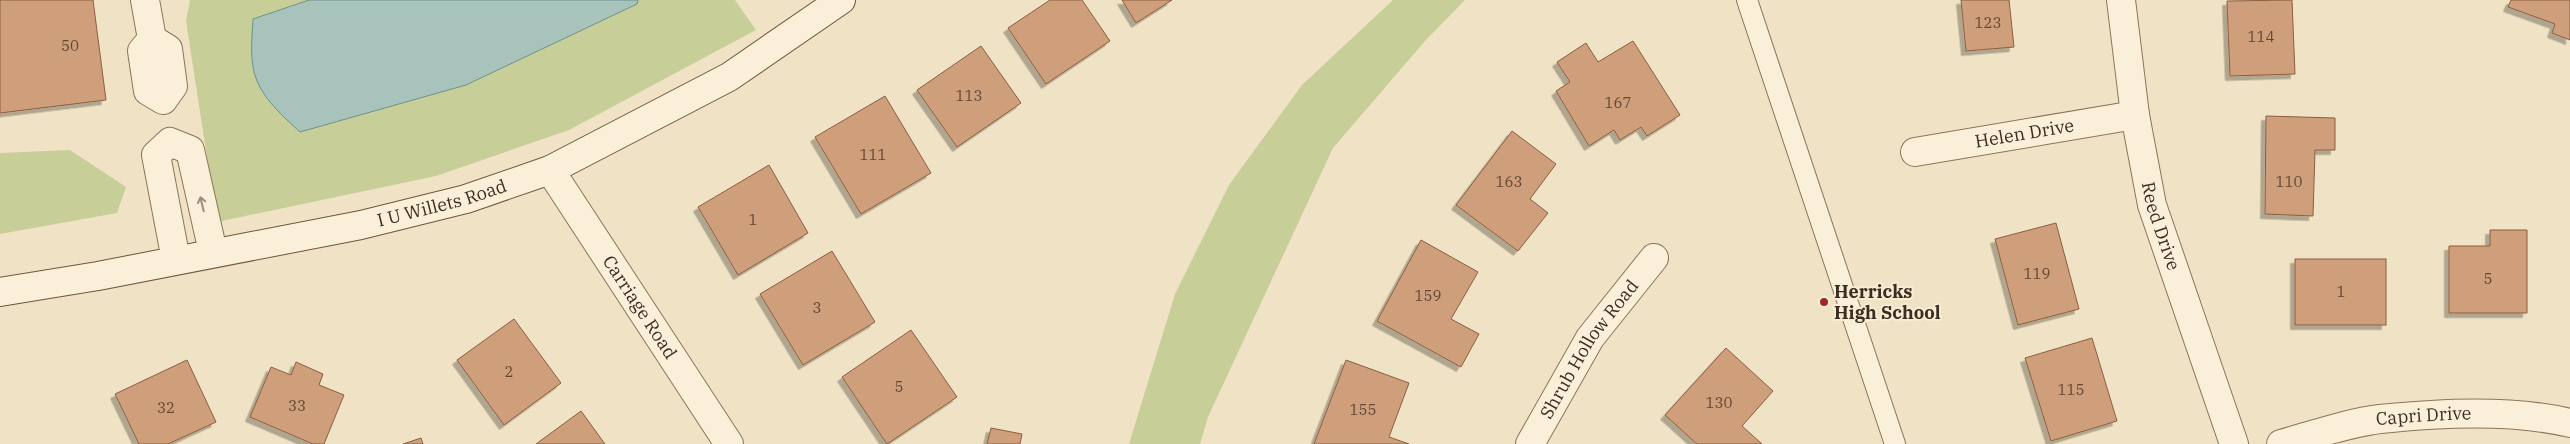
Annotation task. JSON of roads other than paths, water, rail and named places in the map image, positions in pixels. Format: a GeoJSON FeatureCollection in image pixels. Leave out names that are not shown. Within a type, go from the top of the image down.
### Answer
{"type":"FeatureCollection","features":[{"type":"Feature","properties":{"kind":"street"},"geometry":{"type":"LineString","coordinates":[[146,0],[152,39],[168,49],[173,86],[163,100],[170,142]]}},
{"type":"Feature","properties":{"kind":"street","name":"I U Willets Road"},"geometry":{"type":"LineString","coordinates":[[0,292],[98,276],[361,224],[466,200],[550,170],[729,77],[841,0]]}},
{"type":"Feature","properties":{"kind":"street","name":"Reed Drive"},"geometry":{"type":"LineString","coordinates":[[2121,0],[2135,115],[2152,205],[2234,444]]}},
{"type":"Feature","properties":{"kind":"street","name":"Helen Drive"},"geometry":{"type":"LineString","coordinates":[[1915,152],[2135,115]]}},
{"type":"Feature","properties":{"kind":"street"},"geometry":{"type":"LineString","coordinates":[[170,142],[190,150],[213,252]]}},
{"type":"Feature","properties":{"kind":"street"},"geometry":{"type":"LineString","coordinates":[[170,142],[156,155],[176,260]]}},
{"type":"Feature","properties":{"kind":"street","name":"Carriage Road"},"geometry":{"type":"LineString","coordinates":[[550,170],[728,444]]}},
{"type":"Feature","properties":{"kind":"street","name":"Shrub Hollow Road"},"geometry":{"type":"LineString","coordinates":[[1530,444],[1590,338],[1654,258]]}},
{"type":"Feature","properties":{"kind":"street","name":"Capri Drive"},"geometry":{"type":"LineString","coordinates":[[2281,444],[2334,429],[2380,419],[2491,413],[2570,423]]}},
{"type":"Feature","properties":{"kind":"lane"},"geometry":{"type":"LineString","coordinates":[[1747,0],[1895,444]]}},
{"type":"Feature","properties":{"kind":"water"},"geometry":{"type":"Polygon","coordinates":[[[309,0],[638,0],[637,4],[466,85],[300,132],[270,102],[254,74],[252,58],[253,19],[309,0]]]}},
{"type":"Feature","properties":{"kind":"place","name":"Herricks High School"},"geometry":{"type":"Point","coordinates":[1824,302]}}]}
